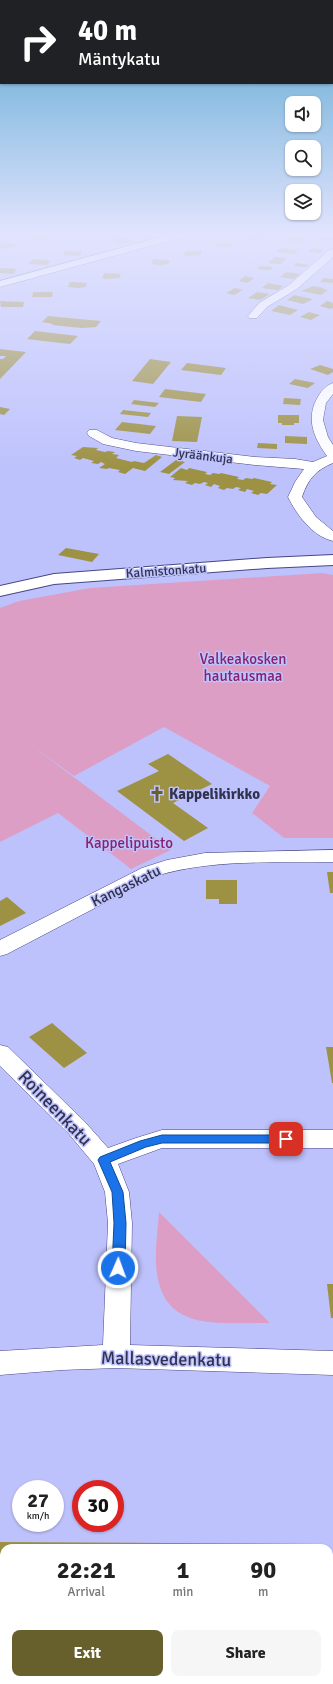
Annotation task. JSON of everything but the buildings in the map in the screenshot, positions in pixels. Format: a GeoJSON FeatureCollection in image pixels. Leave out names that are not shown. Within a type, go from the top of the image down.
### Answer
{"type":"FeatureCollection","features":[{"type":"Feature","properties":{"kind":"street"},"geometry":{"type":"LineString","coordinates":[[253,316],[258,311]]}},
{"type":"Feature","properties":{"kind":"street"},"geometry":{"type":"LineString","coordinates":[[333,387],[320,402],[316,418],[324,444],[333,454]]}},
{"type":"Feature","properties":{"kind":"street","name":"Jyräänkuja"},"geometry":{"type":"LineString","coordinates":[[93,433],[108,441],[136,447],[255,461],[295,463],[316,467]]}},
{"type":"Feature","properties":{"kind":"street"},"geometry":{"type":"LineString","coordinates":[[333,458],[316,467],[302,478],[295,497],[302,510],[315,525],[333,537]]}},
{"type":"Feature","properties":{"kind":"street","name":"Kalmistonkatu"},"geometry":{"type":"LineString","coordinates":[[0,591],[61,579],[251,564],[333,560]]}},
{"type":"Feature","properties":{"kind":"street","name":"Kangaskatu"},"geometry":{"type":"LineString","coordinates":[[0,949],[149,872],[174,864],[206,859],[333,856]]}},
{"type":"Feature","properties":{"kind":"street","name":"Roineenkatu"},"geometry":{"type":"LineString","coordinates":[[0,1053],[78,1128],[104,1160],[118,1192],[120,1223],[116,1356]]}},
{"type":"Feature","properties":{"kind":"street"},"geometry":{"type":"LineString","coordinates":[[104,1160],[144,1144],[162,1139],[333,1139]]}},
{"type":"Feature","properties":{"kind":"street","name":"Mallasvedenkatu"},"geometry":{"type":"LineString","coordinates":[[0,1363],[62,1358],[116,1356],[333,1363]]}},
{"type":"Feature","properties":{"kind":"green space","name":"Valkeakosken hautausmaa"},"geometry":{"type":"Polygon","coordinates":[[[322,573],[333,575],[333,838],[284,838],[252,813],[270,786],[164,727],[74,776],[31,745],[171,850],[131,869],[58,813],[0,842],[0,608],[19,601],[90,588],[322,573]]]}},
{"type":"Feature","properties":{"kind":"green space"},"geometry":{"type":"Polygon","coordinates":[[[159,1212],[270,1323],[212,1322],[195,1319],[180,1313],[168,1303],[160,1287],[156,1264],[159,1212]]]}},
{"type":"Feature","properties":{"kind":"place","name":"Kappelikirkko"},"geometry":{"type":"Point","coordinates":[157,794]}},
{"type":"Feature","properties":{"kind":"route"},"geometry":{"type":"LineString","coordinates":[[118,1268],[120,1223],[118,1192],[104,1160],[144,1144],[162,1139],[286,1139]]}},
{"type":"Feature","properties":{"kind":"park label","name":"Kappelipuisto"},"geometry":{"type":"Point","coordinates":[129,843]}}]}
